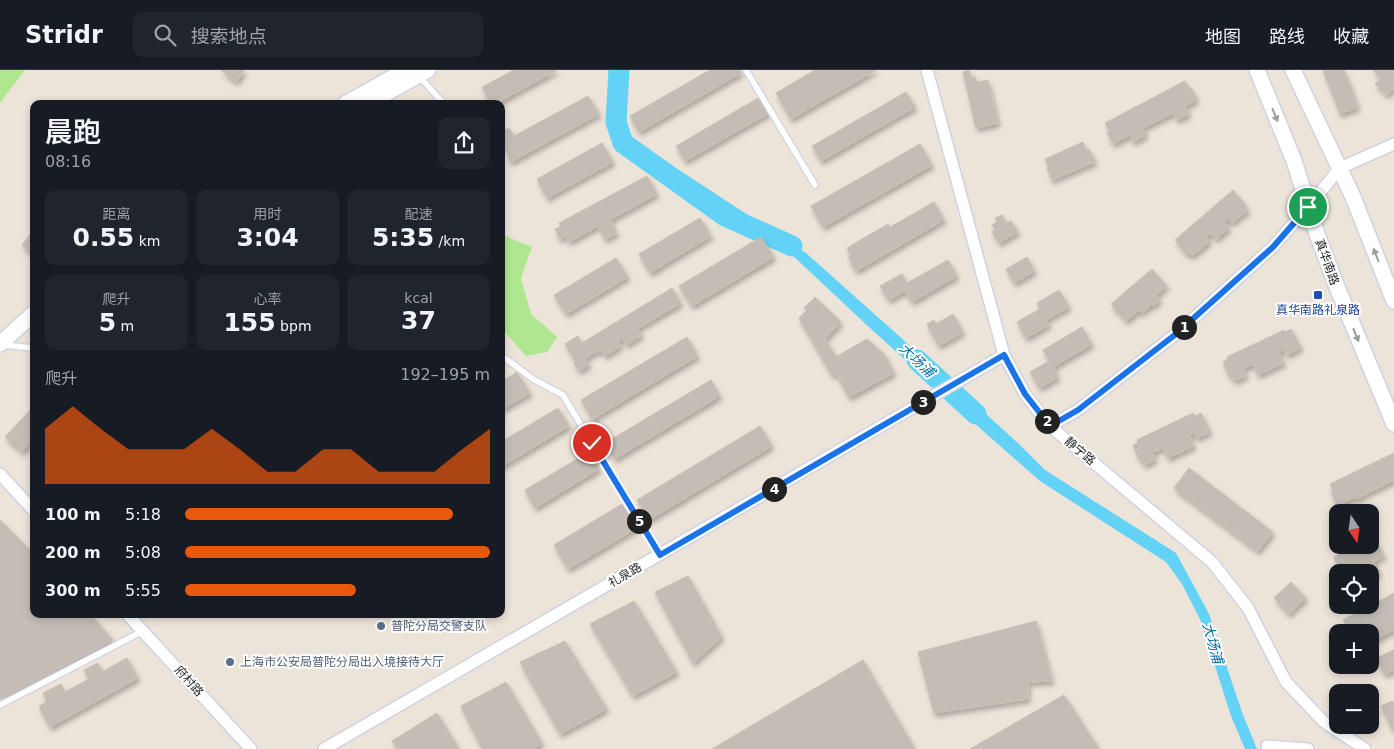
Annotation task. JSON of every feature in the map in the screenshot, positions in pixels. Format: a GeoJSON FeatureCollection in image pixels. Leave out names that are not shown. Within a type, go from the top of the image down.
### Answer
{"type":"FeatureCollection","features":[{"type":"Feature","properties":{"kind":"main road","name":"真华南路"},"geometry":{"type":"LineString","coordinates":[[1257,70],[1294,160],[1336,287],[1394,424]]}},
{"type":"Feature","properties":{"kind":"main road"},"geometry":{"type":"LineString","coordinates":[[1293,70],[1353,197],[1394,300]]}},
{"type":"Feature","properties":{"kind":"main road"},"geometry":{"type":"LineString","coordinates":[[354,100],[417,71]]}},
{"type":"Feature","properties":{"kind":"main road"},"geometry":{"type":"LineString","coordinates":[[373,100],[417,71]]}},
{"type":"Feature","properties":{"kind":"main road"},"geometry":{"type":"LineString","coordinates":[[0,330],[30,304]]}},
{"type":"Feature","properties":{"kind":"main road"},"geometry":{"type":"LineString","coordinates":[[0,344],[30,317]]}},
{"type":"Feature","properties":{"kind":"street","name":"静宁路"},"geometry":{"type":"LineString","coordinates":[[927,70],[1004,355],[1025,394],[1050,426],[1212,562],[1248,608],[1286,682],[1324,722],[1365,749]]}},
{"type":"Feature","properties":{"kind":"street"},"geometry":{"type":"LineString","coordinates":[[1050,426],[1078,410],[1176,334],[1273,247],[1340,168],[1394,144]]}},
{"type":"Feature","properties":{"kind":"street","name":"礼泉路"},"geometry":{"type":"LineString","coordinates":[[324,749],[1004,355]]}},
{"type":"Feature","properties":{"kind":"street"},"geometry":{"type":"LineString","coordinates":[[0,474],[30,507]]}},
{"type":"Feature","properties":{"kind":"street","name":"府村路"},"geometry":{"type":"LineString","coordinates":[[131,618],[251,749]]}},
{"type":"Feature","properties":{"kind":"street"},"geometry":{"type":"LineString","coordinates":[[1268,749],[1267,746],[1308,749]]}},
{"type":"Feature","properties":{"kind":"lane"},"geometry":{"type":"LineString","coordinates":[[746,70],[815,185]]}},
{"type":"Feature","properties":{"kind":"lane"},"geometry":{"type":"LineString","coordinates":[[417,71],[441,100]]}},
{"type":"Feature","properties":{"kind":"lane"},"geometry":{"type":"LineString","coordinates":[[0,344],[30,348]]}},
{"type":"Feature","properties":{"kind":"lane"},"geometry":{"type":"LineString","coordinates":[[505,358],[533,380],[563,395],[660,555]]}},
{"type":"Feature","properties":{"kind":"lane"},"geometry":{"type":"LineString","coordinates":[[0,706],[143,631]]}},
{"type":"Feature","properties":{"kind":"green space"},"geometry":{"type":"Polygon","coordinates":[[[0,70],[25,70],[0,103],[0,70]]]}},
{"type":"Feature","properties":{"kind":"green space"},"geometry":{"type":"Polygon","coordinates":[[[505,236],[532,247],[521,278],[531,314],[557,337],[547,352],[526,356],[505,332],[505,236]]]}},
{"type":"Feature","properties":{"kind":"water"},"geometry":{"type":"Polygon","coordinates":[[[610,70],[622,70],[616,115],[630,138],[806,253],[945,377],[932,384],[775,239],[725,216],[623,143],[607,117],[610,70]]]}},
{"type":"Feature","properties":{"kind":"water"},"geometry":{"type":"Polygon","coordinates":[[[962,392],[1045,470],[1176,553],[1209,614],[1243,715],[1257,749],[1245,749],[1231,716],[1200,619],[1182,584],[1166,562],[1040,481],[948,400],[962,392]]]}},
{"type":"Feature","properties":{"kind":"building"},"geometry":{"type":"Polygon","coordinates":[[[221,70],[245,70],[236,82],[221,70]]]}},
{"type":"Feature","properties":{"kind":"building"},"geometry":{"type":"Polygon","coordinates":[[[514,70],[557,70],[502,100],[489,100],[482,87],[514,70]]]}},
{"type":"Feature","properties":{"kind":"building"},"geometry":{"type":"Polygon","coordinates":[[[710,70],[740,70],[741,73],[639,132],[630,116],[710,70]]]}},
{"type":"Feature","properties":{"kind":"building"},"geometry":{"type":"Polygon","coordinates":[[[815,70],[876,70],[791,119],[776,93],[815,70]]]}},
{"type":"Feature","properties":{"kind":"building"},"geometry":{"type":"Polygon","coordinates":[[[969,70],[971,78],[975,77],[977,82],[988,80],[998,123],[976,128],[963,72],[969,70]]]}},
{"type":"Feature","properties":{"kind":"building"},"geometry":{"type":"Polygon","coordinates":[[[1323,70],[1344,70],[1358,107],[1340,114],[1323,70]]]}},
{"type":"Feature","properties":{"kind":"building"},"geometry":{"type":"Polygon","coordinates":[[[1373,70],[1394,70],[1394,87],[1387,95],[1375,84],[1381,79],[1373,70]]]}},
{"type":"Feature","properties":{"kind":"building"},"geometry":{"type":"Polygon","coordinates":[[[1185,81],[1190,89],[1192,89],[1197,100],[1185,106],[1189,114],[1177,120],[1173,113],[1143,128],[1146,135],[1133,142],[1130,135],[1113,144],[1107,133],[1110,132],[1105,123],[1185,81]]]}},
{"type":"Feature","properties":{"kind":"building"},"geometry":{"type":"Polygon","coordinates":[[[906,92],[915,107],[821,161],[812,146],[906,92]]]}},
{"type":"Feature","properties":{"kind":"building"},"geometry":{"type":"Polygon","coordinates":[[[588,96],[599,114],[511,162],[505,148],[505,130],[509,128],[514,136],[588,96]]]}},
{"type":"Feature","properties":{"kind":"building"},"geometry":{"type":"Polygon","coordinates":[[[760,97],[769,113],[685,161],[676,146],[760,97]]]}},
{"type":"Feature","properties":{"kind":"building"},"geometry":{"type":"Polygon","coordinates":[[[1083,142],[1086,151],[1089,149],[1095,162],[1052,180],[1045,159],[1083,142]]]}},
{"type":"Feature","properties":{"kind":"building"},"geometry":{"type":"Polygon","coordinates":[[[602,143],[613,162],[547,198],[537,179],[602,143]]]}},
{"type":"Feature","properties":{"kind":"building"},"geometry":{"type":"Polygon","coordinates":[[[920,144],[932,165],[823,227],[811,206],[920,144]]]}},
{"type":"Feature","properties":{"kind":"building"},"geometry":{"type":"Polygon","coordinates":[[[647,176],[657,194],[610,220],[617,233],[605,239],[598,226],[569,242],[566,236],[560,239],[555,229],[561,226],[559,223],[647,176]]]}},
{"type":"Feature","properties":{"kind":"building"},"geometry":{"type":"Polygon","coordinates":[[[1233,190],[1248,210],[1232,223],[1228,219],[1224,222],[1229,228],[1216,239],[1211,233],[1206,237],[1210,241],[1192,256],[1189,253],[1187,254],[1175,240],[1233,190]]]}},
{"type":"Feature","properties":{"kind":"building"},"geometry":{"type":"Polygon","coordinates":[[[934,202],[944,220],[856,271],[848,256],[851,255],[847,248],[888,224],[890,227],[934,202]]]}},
{"type":"Feature","properties":{"kind":"building"},"geometry":{"type":"Polygon","coordinates":[[[1002,215],[1007,223],[1011,221],[1018,232],[999,243],[992,232],[995,230],[992,225],[997,222],[995,218],[1002,215]]]}},
{"type":"Feature","properties":{"kind":"building"},"geometry":{"type":"Polygon","coordinates":[[[700,218],[711,236],[650,273],[639,254],[700,218]]]}},
{"type":"Feature","properties":{"kind":"building"},"geometry":{"type":"Polygon","coordinates":[[[30,235],[30,252],[22,245],[30,235]]]}},
{"type":"Feature","properties":{"kind":"building"},"geometry":{"type":"Polygon","coordinates":[[[761,237],[774,257],[692,306],[679,286],[761,237]]]}},
{"type":"Feature","properties":{"kind":"building"},"geometry":{"type":"Polygon","coordinates":[[[1027,257],[1035,271],[1014,283],[1006,269],[1027,257]]]}},
{"type":"Feature","properties":{"kind":"building"},"geometry":{"type":"Polygon","coordinates":[[[616,258],[628,277],[566,314],[554,295],[616,258]]]}},
{"type":"Feature","properties":{"kind":"building"},"geometry":{"type":"Polygon","coordinates":[[[948,260],[957,276],[912,302],[905,291],[889,300],[880,286],[902,274],[907,283],[948,260]]]}},
{"type":"Feature","properties":{"kind":"building"},"geometry":{"type":"Polygon","coordinates":[[[1152,269],[1167,286],[1156,295],[1160,300],[1142,313],[1139,310],[1126,321],[1111,304],[1152,269]]]}},
{"type":"Feature","properties":{"kind":"building"},"geometry":{"type":"Polygon","coordinates":[[[672,288],[681,303],[637,329],[642,335],[626,345],[622,338],[618,341],[621,346],[605,356],[602,350],[585,358],[589,365],[579,371],[565,344],[578,336],[582,343],[672,288]]]}},
{"type":"Feature","properties":{"kind":"building"},"geometry":{"type":"Polygon","coordinates":[[[1059,290],[1069,307],[1046,320],[1049,325],[1026,338],[1017,322],[1040,309],[1037,303],[1059,290]]]}},
{"type":"Feature","properties":{"kind":"building"},"geometry":{"type":"Polygon","coordinates":[[[815,297],[841,322],[825,339],[836,357],[867,339],[884,354],[894,373],[849,397],[836,373],[832,375],[799,318],[807,310],[804,308],[815,297]]]}},
{"type":"Feature","properties":{"kind":"building"},"geometry":{"type":"Polygon","coordinates":[[[953,314],[963,332],[939,346],[927,324],[934,320],[936,324],[953,314]]]}},
{"type":"Feature","properties":{"kind":"building"},"geometry":{"type":"Polygon","coordinates":[[[1082,327],[1092,344],[1053,367],[1058,377],[1040,388],[1030,372],[1049,361],[1043,350],[1082,327]]]}},
{"type":"Feature","properties":{"kind":"building"},"geometry":{"type":"Polygon","coordinates":[[[1291,329],[1301,348],[1287,355],[1284,349],[1279,352],[1284,363],[1258,375],[1253,364],[1243,369],[1246,376],[1234,381],[1231,375],[1229,376],[1223,362],[1228,359],[1227,357],[1284,330],[1285,332],[1291,329]]]}},
{"type":"Feature","properties":{"kind":"building"},"geometry":{"type":"Polygon","coordinates":[[[687,337],[698,356],[593,419],[581,400],[687,337]]]}},
{"type":"Feature","properties":{"kind":"building"},"geometry":{"type":"Polygon","coordinates":[[[517,372],[530,393],[505,408],[505,380],[517,372]]]}},
{"type":"Feature","properties":{"kind":"building"},"geometry":{"type":"Polygon","coordinates":[[[711,380],[720,396],[615,459],[605,443],[711,380]]]}},
{"type":"Feature","properties":{"kind":"building"},"geometry":{"type":"Polygon","coordinates":[[[558,408],[569,426],[505,465],[505,440],[558,408]]]}},
{"type":"Feature","properties":{"kind":"building"},"geometry":{"type":"Polygon","coordinates":[[[30,410],[30,444],[22,452],[5,437],[30,410]]]}},
{"type":"Feature","properties":{"kind":"building"},"geometry":{"type":"Polygon","coordinates":[[[1193,413],[1195,416],[1201,413],[1210,432],[1197,438],[1194,433],[1189,435],[1194,446],[1168,458],[1163,448],[1152,453],[1156,459],[1144,465],[1133,445],[1138,443],[1137,440],[1193,413]]]}},
{"type":"Feature","properties":{"kind":"building"},"geometry":{"type":"Polygon","coordinates":[[[760,426],[772,446],[649,520],[637,500],[760,426]]]}},
{"type":"Feature","properties":{"kind":"building"},"geometry":{"type":"Polygon","coordinates":[[[589,452],[599,469],[535,508],[525,490],[589,452]]]}},
{"type":"Feature","properties":{"kind":"building"},"geometry":{"type":"Polygon","coordinates":[[[1394,453],[1394,480],[1356,499],[1355,497],[1342,504],[1337,504],[1331,492],[1333,491],[1330,484],[1394,453]]]}},
{"type":"Feature","properties":{"kind":"building"},"geometry":{"type":"Polygon","coordinates":[[[1189,468],[1273,532],[1258,551],[1174,488],[1189,468]]]}},
{"type":"Feature","properties":{"kind":"building"},"geometry":{"type":"Polygon","coordinates":[[[622,504],[637,528],[568,569],[554,545],[622,504]]]}},
{"type":"Feature","properties":{"kind":"building"},"geometry":{"type":"Polygon","coordinates":[[[0,520],[30,550],[30,618],[94,618],[113,640],[0,699],[0,520]]]}},
{"type":"Feature","properties":{"kind":"building"},"geometry":{"type":"Polygon","coordinates":[[[1379,546],[1384,556],[1373,562],[1374,564],[1337,564],[1334,557],[1339,554],[1379,554],[1379,546]]]}},
{"type":"Feature","properties":{"kind":"building"},"geometry":{"type":"Polygon","coordinates":[[[688,576],[722,637],[693,663],[655,592],[688,576]]]}},
{"type":"Feature","properties":{"kind":"building"},"geometry":{"type":"Polygon","coordinates":[[[1291,582],[1306,598],[1289,614],[1274,598],[1291,582]]]}},
{"type":"Feature","properties":{"kind":"building"},"geometry":{"type":"Polygon","coordinates":[[[1394,593],[1394,630],[1379,638],[1379,624],[1345,624],[1343,620],[1354,614],[1379,614],[1379,601],[1394,593]]]}},
{"type":"Feature","properties":{"kind":"building"},"geometry":{"type":"Polygon","coordinates":[[[634,601],[677,672],[633,696],[590,624],[634,601]]]}},
{"type":"Feature","properties":{"kind":"building"},"geometry":{"type":"Polygon","coordinates":[[[1036,621],[1052,681],[1028,682],[1028,699],[934,713],[918,652],[1036,621]]]}},
{"type":"Feature","properties":{"kind":"building"},"geometry":{"type":"Polygon","coordinates":[[[565,641],[607,709],[560,734],[520,662],[565,641]]]}},
{"type":"Feature","properties":{"kind":"building"},"geometry":{"type":"Polygon","coordinates":[[[1394,650],[1394,670],[1384,674],[1379,663],[1379,657],[1394,650]]]}},
{"type":"Feature","properties":{"kind":"building"},"geometry":{"type":"Polygon","coordinates":[[[127,658],[138,678],[50,727],[39,706],[47,702],[43,693],[61,684],[65,692],[89,679],[84,670],[98,663],[102,672],[127,658]]]}},
{"type":"Feature","properties":{"kind":"building"},"geometry":{"type":"Polygon","coordinates":[[[863,660],[915,749],[712,749],[863,660]]]}},
{"type":"Feature","properties":{"kind":"building"},"geometry":{"type":"Polygon","coordinates":[[[506,682],[542,743],[533,749],[482,749],[461,706],[506,682]]]}},
{"type":"Feature","properties":{"kind":"building"},"geometry":{"type":"Polygon","coordinates":[[[1064,695],[1099,749],[970,749],[1064,695]]]}},
{"type":"Feature","properties":{"kind":"building"},"geometry":{"type":"Polygon","coordinates":[[[1392,701],[1394,704],[1393,731],[1381,706],[1392,701]]]}},
{"type":"Feature","properties":{"kind":"building"},"geometry":{"type":"Polygon","coordinates":[[[437,713],[459,749],[398,749],[392,741],[437,713]]]}},
{"type":"Feature","properties":{"kind":"waterway","name":"大场浦"},"geometry":{"type":"LineString","coordinates":[[619,70],[616,122],[623,143],[725,216],[792,246]]}},
{"type":"Feature","properties":{"kind":"waterway","name":"大场浦"},"geometry":{"type":"LineString","coordinates":[[917,360],[976,414]]}},
{"type":"Feature","properties":{"kind":"place","name":"真华南路礼泉路"},"geometry":{"type":"Point","coordinates":[1318,295]}},
{"type":"Feature","properties":{"kind":"place","name":"普陀分局交警支队"},"geometry":{"type":"Point","coordinates":[381,626]}},
{"type":"Feature","properties":{"kind":"place","name":"上海市公安局普陀分局出入境接待大厅"},"geometry":{"type":"Point","coordinates":[230,662]}},
{"type":"Feature","properties":{"kind":"route"},"geometry":{"type":"LineString","coordinates":[[592,443],[660,555],[1004,355],[1025,394],[1050,426],[1078,410],[1176,334],[1273,247],[1308,207]]}}]}
